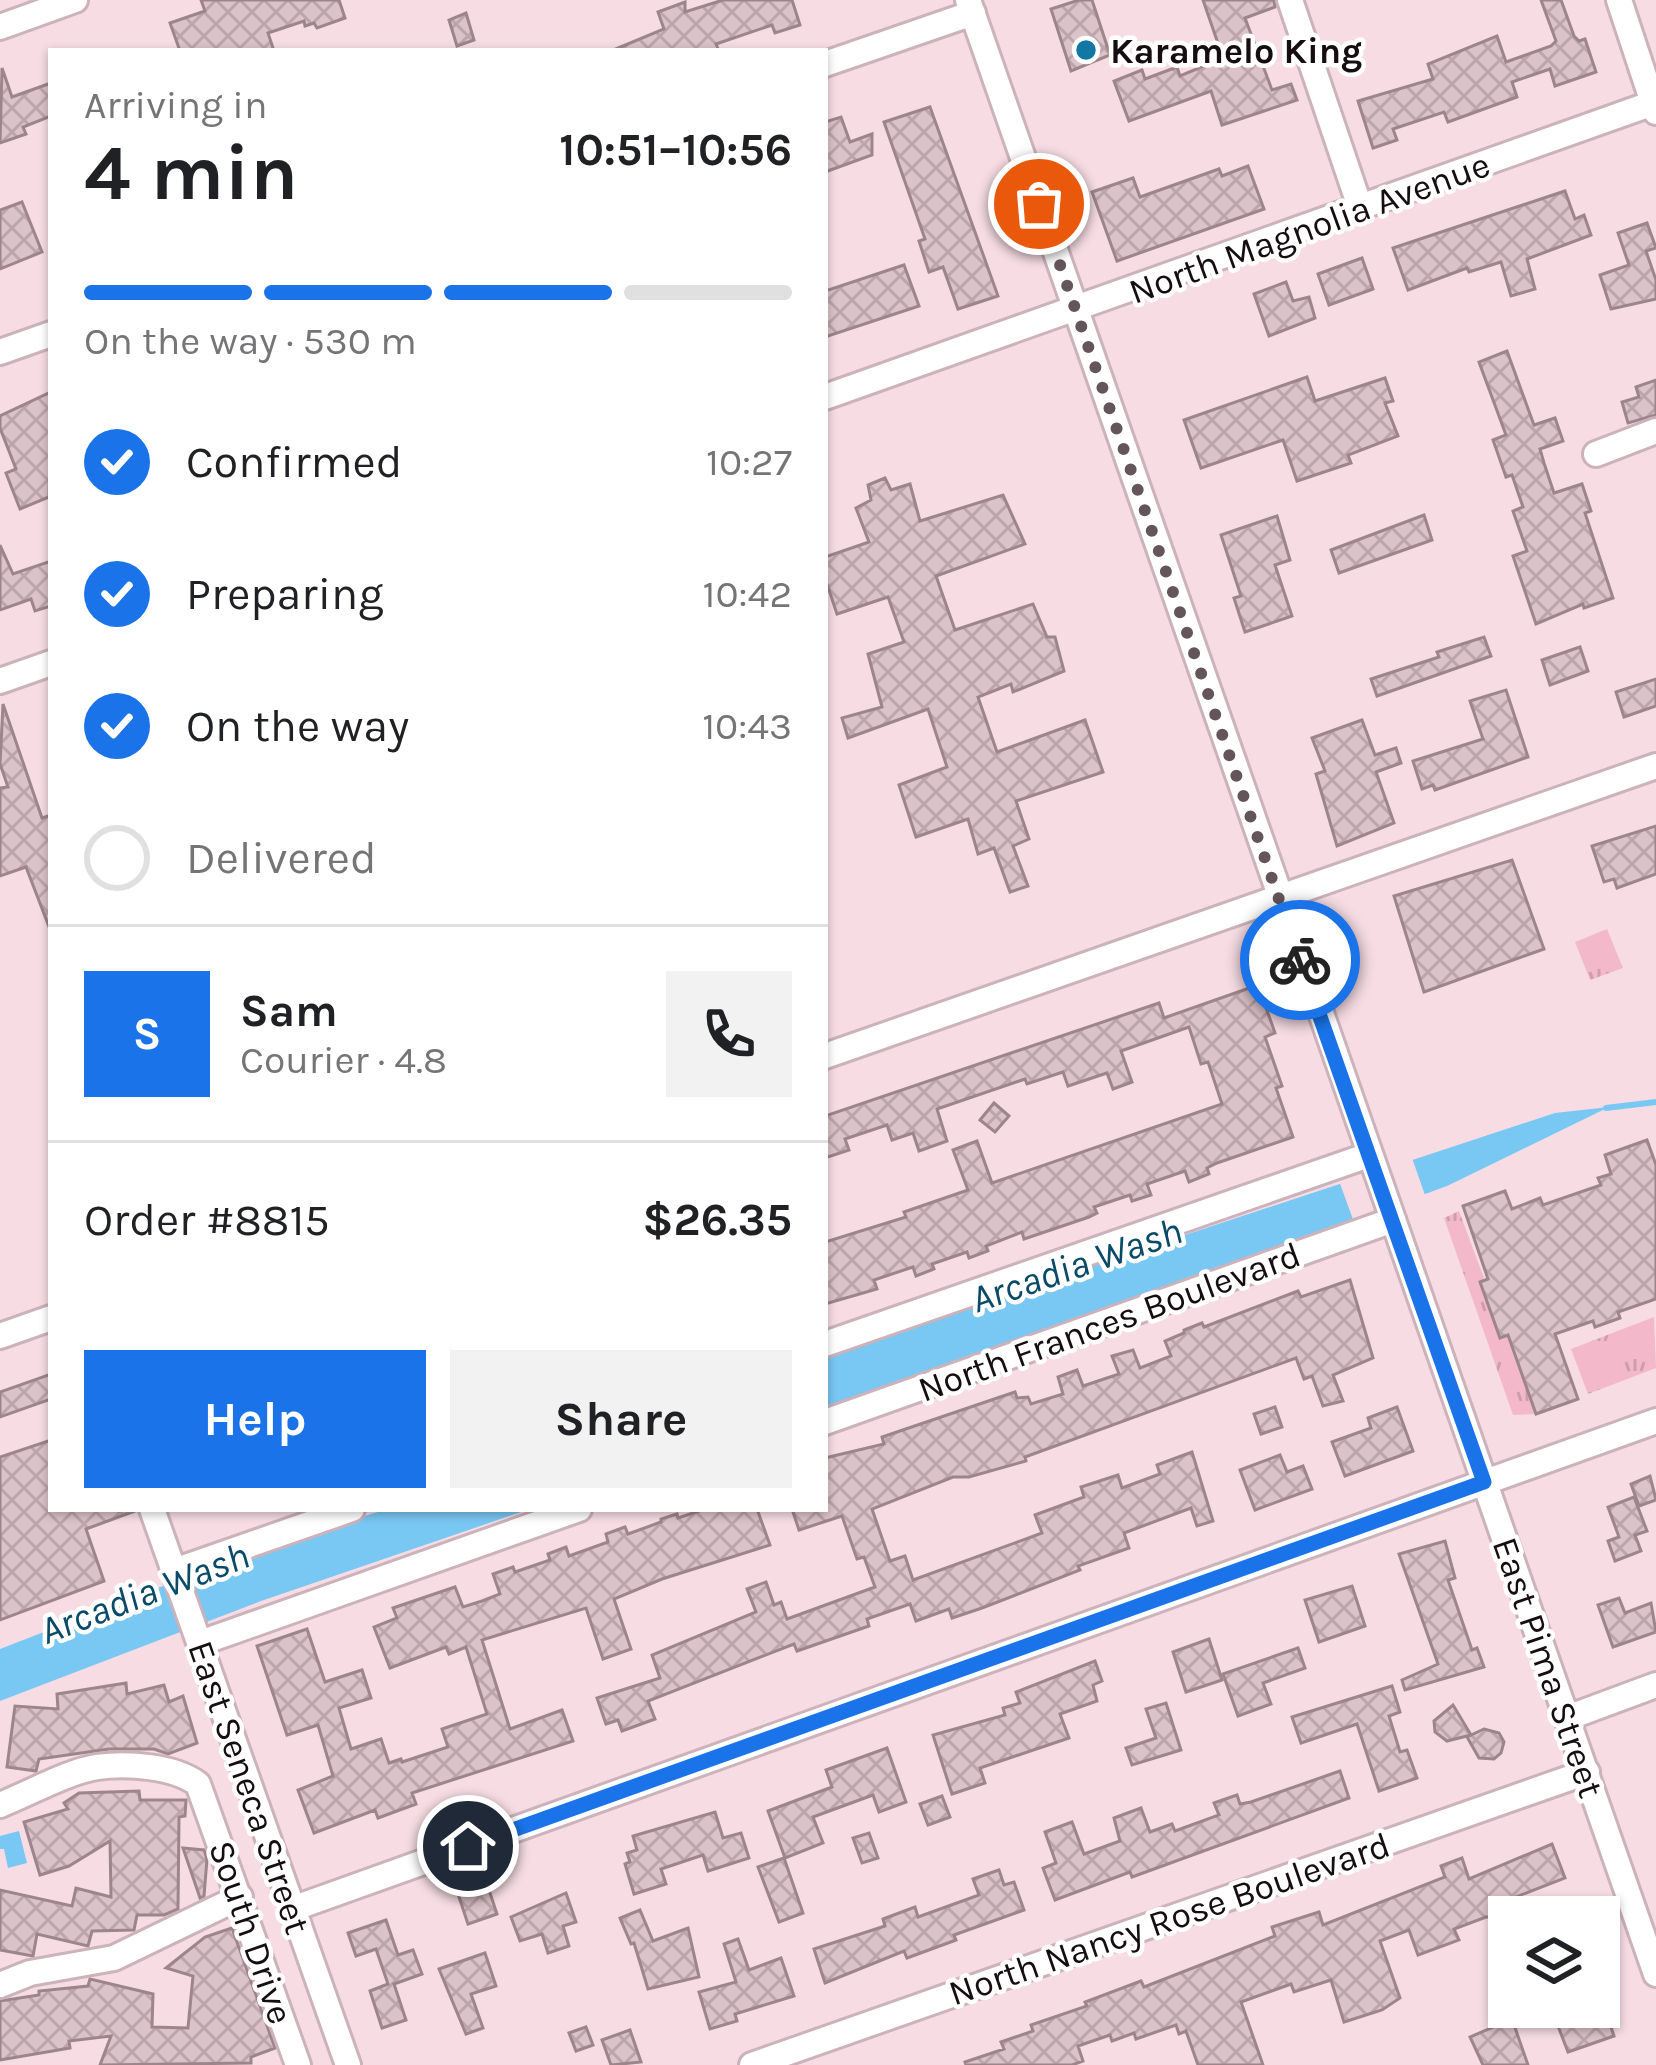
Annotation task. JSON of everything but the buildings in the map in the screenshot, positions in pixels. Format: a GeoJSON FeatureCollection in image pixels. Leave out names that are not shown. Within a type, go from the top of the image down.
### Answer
{"type":"FeatureCollection","features":[{"type":"Feature","properties":{"kind":"street"},"geometry":{"type":"LineString","coordinates":[[0,27],[37,7],[75,0]]}},
{"type":"Feature","properties":{"kind":"street"},"geometry":{"type":"LineString","coordinates":[[1290,0],[1360,210]]}},
{"type":"Feature","properties":{"kind":"street"},"geometry":{"type":"LineString","coordinates":[[1619,0],[1655,106]]}},
{"type":"Feature","properties":{"kind":"street"},"geometry":{"type":"LineString","coordinates":[[828,63],[970,6]]}},
{"type":"Feature","properties":{"kind":"street","name":"East Pima Street"},"geometry":{"type":"LineString","coordinates":[[970,6],[1656,1974]]}},
{"type":"Feature","properties":{"kind":"street","name":"North Magnolia Avenue"},"geometry":{"type":"LineString","coordinates":[[828,396],[1655,106]]}},
{"type":"Feature","properties":{"kind":"street"},"geometry":{"type":"LineString","coordinates":[[0,352],[48,335]]}},
{"type":"Feature","properties":{"kind":"street"},"geometry":{"type":"LineString","coordinates":[[1596,454],[1656,431]]}},
{"type":"Feature","properties":{"kind":"street"},"geometry":{"type":"LineString","coordinates":[[0,681],[48,667]]}},
{"type":"Feature","properties":{"kind":"street"},"geometry":{"type":"LineString","coordinates":[[828,1055],[1656,766]]}},
{"type":"Feature","properties":{"kind":"street","name":"North Frances Boulevard"},"geometry":{"type":"LineString","coordinates":[[828,1343],[1371,1158]]}},
{"type":"Feature","properties":{"kind":"street","name":"North Frances Boulevard"},"geometry":{"type":"LineString","coordinates":[[828,1421],[1390,1214]]}},
{"type":"Feature","properties":{"kind":"street"},"geometry":{"type":"LineString","coordinates":[[0,1336],[48,1319]]}},
{"type":"Feature","properties":{"kind":"street"},"geometry":{"type":"LineString","coordinates":[[292,1909],[1656,1421]]}},
{"type":"Feature","properties":{"kind":"street","name":"East Seneca Street"},"geometry":{"type":"LineString","coordinates":[[153,1512],[348,2065]]}},
{"type":"Feature","properties":{"kind":"street"},"geometry":{"type":"LineString","coordinates":[[176,1574],[344,1512]]}},
{"type":"Feature","properties":{"kind":"street"},"geometry":{"type":"LineString","coordinates":[[199,1639],[570,1512]]}},
{"type":"Feature","properties":{"kind":"street"},"geometry":{"type":"LineString","coordinates":[[1567,1718],[1656,1685]]}},
{"type":"Feature","properties":{"kind":"street","name":"South Drive"},"geometry":{"type":"LineString","coordinates":[[0,1805],[96,1767],[184,1774],[198,1784],[298,2065]]}},
{"type":"Feature","properties":{"kind":"street","name":"North Nancy Rose Boulevard"},"geometry":{"type":"LineString","coordinates":[[752,2065],[1587,1772]]}},
{"type":"Feature","properties":{"kind":"street"},"geometry":{"type":"LineString","coordinates":[[0,1985],[30,1973],[114,1958],[240,1898]]}},
{"type":"Feature","properties":{"kind":"green space"},"geometry":{"type":"Polygon","coordinates":[[[1607,929],[1623,968],[1590,980],[1575,942],[1607,929]]]}},
{"type":"Feature","properties":{"kind":"green space"},"geometry":{"type":"Polygon","coordinates":[[[1459,1211],[1500,1337],[1508,1335],[1536,1414],[1513,1415],[1444,1218],[1459,1211]]]}},
{"type":"Feature","properties":{"kind":"green space"},"geometry":{"type":"Polygon","coordinates":[[[1654,1317],[1656,1368],[1588,1394],[1571,1349],[1654,1317]]]}},
{"type":"Feature","properties":{"kind":"water","name":"Arcadia Wash"},"geometry":{"type":"Polygon","coordinates":[[[1609,1107],[1447,1186],[828,1406],[828,1358],[1555,1113],[1609,1107]]]}},
{"type":"Feature","properties":{"kind":"water","name":"Arcadia Wash"},"geometry":{"type":"Polygon","coordinates":[[[378,1512],[521,1512],[261,1601],[0,1701],[0,1649],[248,1553],[378,1512]]]}},
{"type":"Feature","properties":{"kind":"water"},"geometry":{"type":"Polygon","coordinates":[[[19,1831],[27,1863],[8,1868],[0,1836],[19,1831]]]}},
{"type":"Feature","properties":{"kind":"pier"},"geometry":{"type":"Polygon","coordinates":[[[1411,1155],[1426,1198],[1355,1225],[1338,1178],[1411,1155]]]}},
{"type":"Feature","properties":{"kind":"waterway","name":"Arcadia Wash"},"geometry":{"type":"LineString","coordinates":[[1606,1108],[1656,1102]]}},
{"type":"Feature","properties":{"kind":"way so far"},"geometry":{"type":"LineString","coordinates":[[1039,204],[1300,960]]}},
{"type":"Feature","properties":{"kind":"place","name":"Karamelo King"},"geometry":{"type":"Point","coordinates":[1086,50]}},
{"type":"Feature","properties":{"kind":"route"},"geometry":{"type":"LineString","coordinates":[[468,1846],[1484,1482],[1300,960]]}}]}
